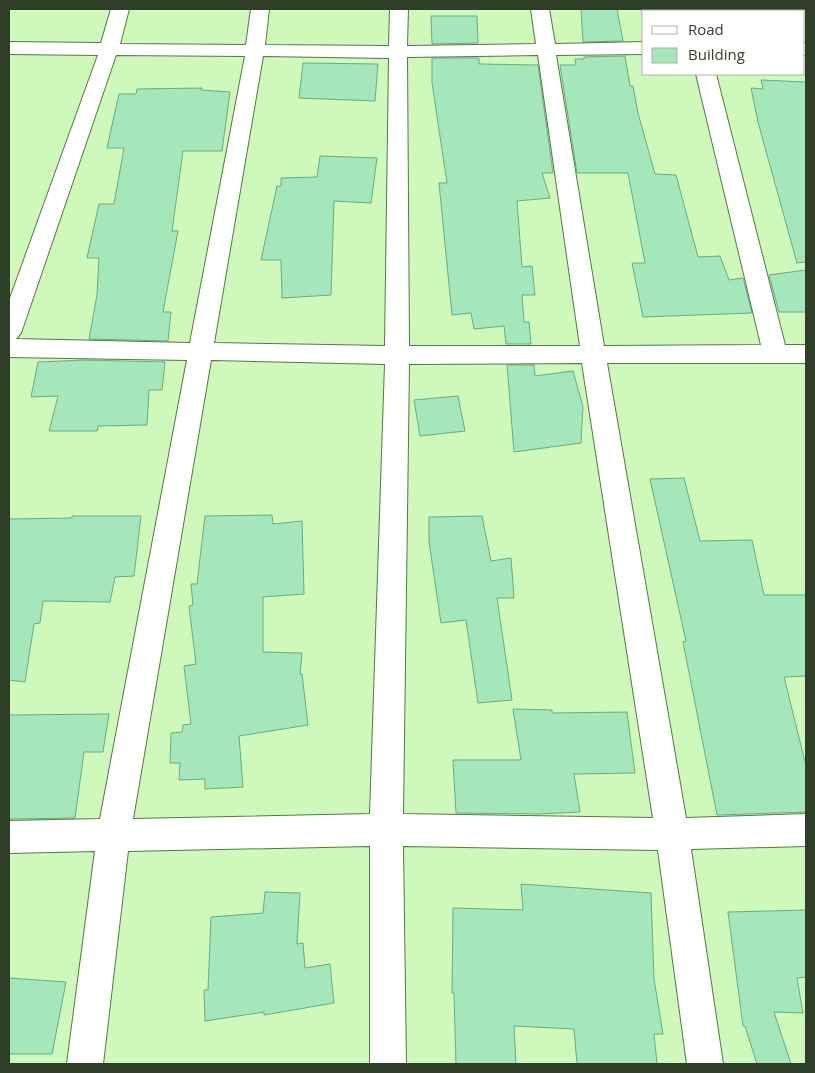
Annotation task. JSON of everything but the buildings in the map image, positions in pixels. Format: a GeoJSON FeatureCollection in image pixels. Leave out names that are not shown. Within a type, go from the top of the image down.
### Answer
{"type":"FeatureCollection","features":[{"type":"Feature","properties":{"kind":"street"},"geometry":{"type":"LineString","coordinates":[[9,334],[109,49],[120,9]]}},
{"type":"Feature","properties":{"kind":"street"},"geometry":{"type":"LineString","coordinates":[[85,1064],[114,834],[202,351],[260,9]]}},
{"type":"Feature","properties":{"kind":"street"},"geometry":{"type":"LineString","coordinates":[[388,1064],[386,830],[398,354],[399,9]]}},
{"type":"Feature","properties":{"kind":"street"},"geometry":{"type":"LineString","coordinates":[[540,9],[593,356],[672,834],[705,1064]]}},
{"type":"Feature","properties":{"kind":"street"},"geometry":{"type":"LineString","coordinates":[[9,48],[398,52],[642,48]]}},
{"type":"Feature","properties":{"kind":"street"},"geometry":{"type":"LineString","coordinates":[[706,75],[775,354]]}},
{"type":"Feature","properties":{"kind":"street"},"geometry":{"type":"LineString","coordinates":[[9,348],[593,356],[806,354]]}},
{"type":"Feature","properties":{"kind":"street"},"geometry":{"type":"LineString","coordinates":[[9,836],[386,830],[672,834],[806,830]]}}]}
